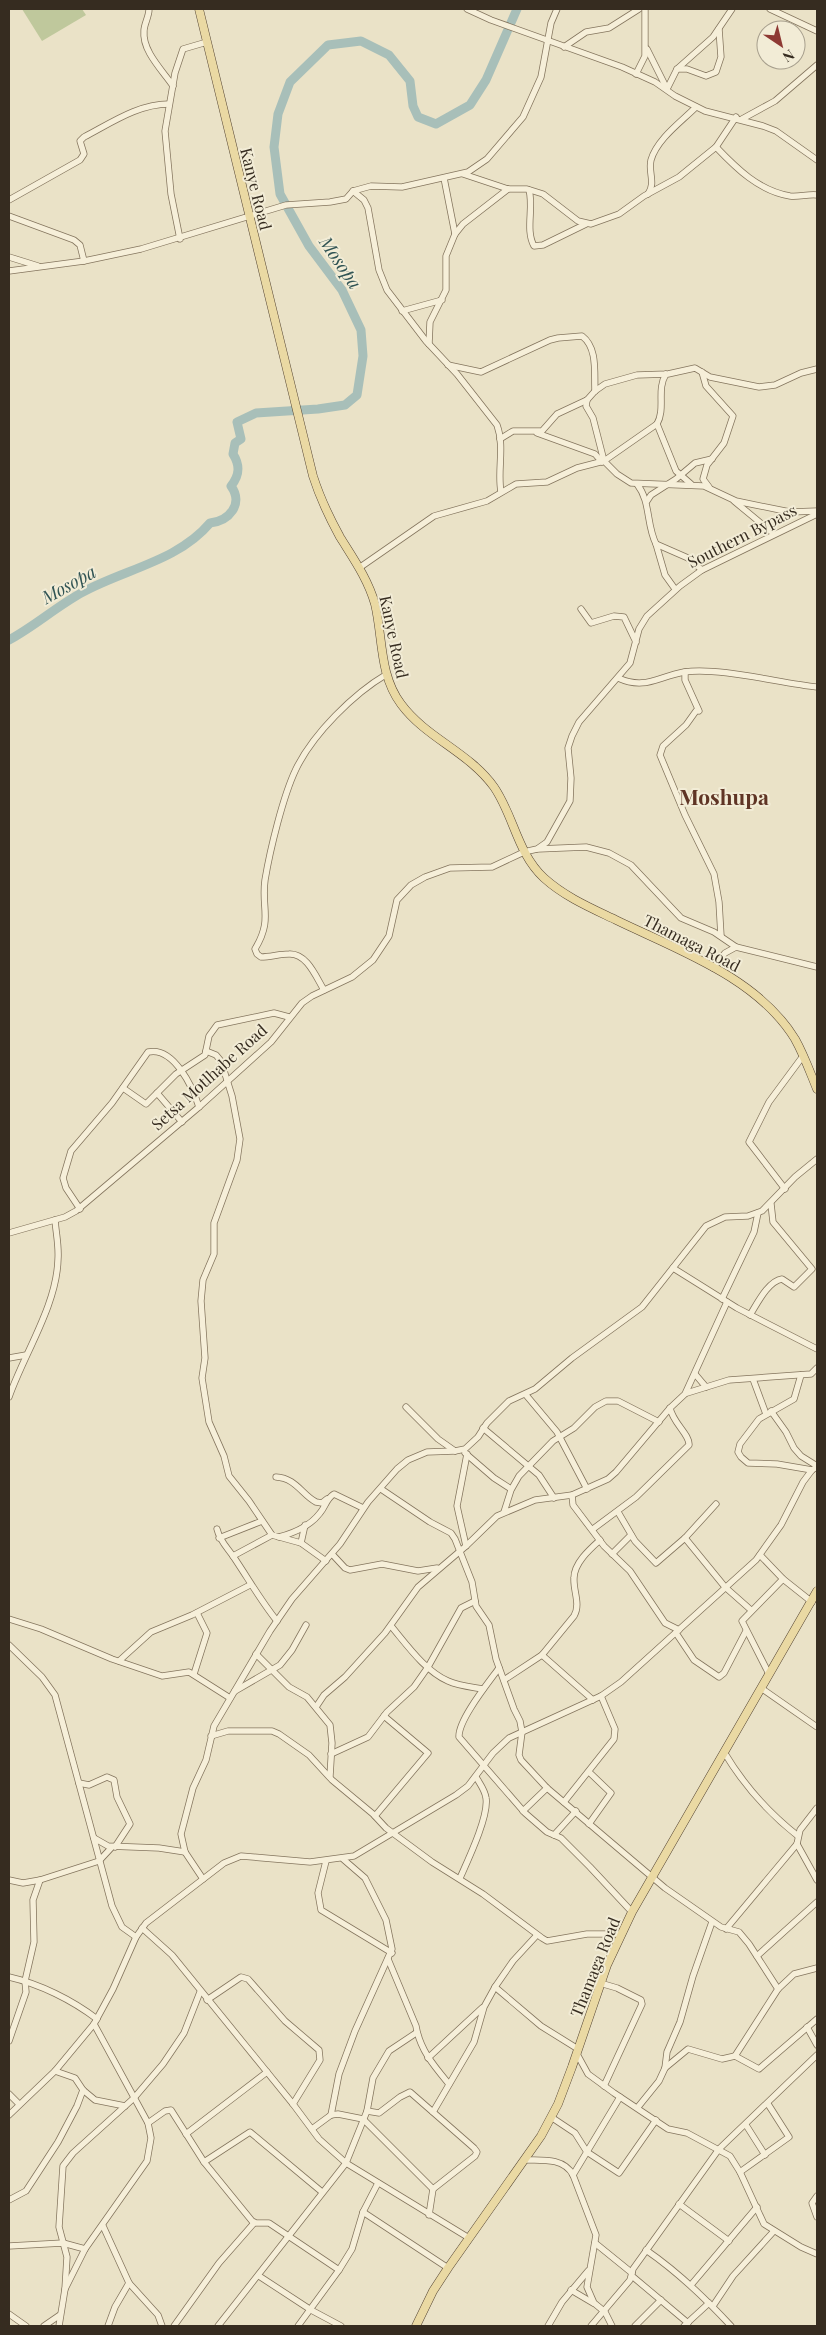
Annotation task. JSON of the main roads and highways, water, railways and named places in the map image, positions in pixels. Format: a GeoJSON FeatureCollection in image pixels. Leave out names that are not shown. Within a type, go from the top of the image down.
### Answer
{"type":"FeatureCollection","features":[{"type":"Feature","properties":{"kind":"main road","name":"Kanye Road"},"geometry":{"type":"LineString","coordinates":[[199,9],[312,476],[323,505],[359,568],[374,602],[383,661],[392,691],[407,712],[422,726],[476,767],[487,778],[501,798],[524,852]]}},
{"type":"Feature","properties":{"kind":"main road","name":"Thamaga Road"},"geometry":{"type":"LineString","coordinates":[[524,852],[544,877],[581,903],[734,979],[767,1004],[787,1028],[803,1056],[817,1089]]}},
{"type":"Feature","properties":{"kind":"main road","name":"Thamaga Road"},"geometry":{"type":"LineString","coordinates":[[416,2326],[433,2291],[468,2238],[526,2160],[551,2117],[577,2051],[600,1983],[632,1912],[817,1591]]}},
{"type":"Feature","properties":{"kind":"waterway","name":"Mosopa"},"geometry":{"type":"LineString","coordinates":[[9,640],[83,592],[183,547],[210,523],[217,522],[228,515],[232,511],[236,499],[231,486],[238,470],[233,454],[235,443],[241,439],[237,422],[256,413],[318,409],[345,405],[357,395],[363,356],[361,330],[342,290],[309,246],[280,194],[274,147],[278,114],[290,82],[328,45],[361,41],[389,55],[410,81],[413,106],[418,117],[436,124],[470,105],[486,80],[517,9]]}},
{"type":"Feature","properties":{"kind":"district","name":"Moshupa"},"geometry":{"type":"Point","coordinates":[724,798]}}]}
